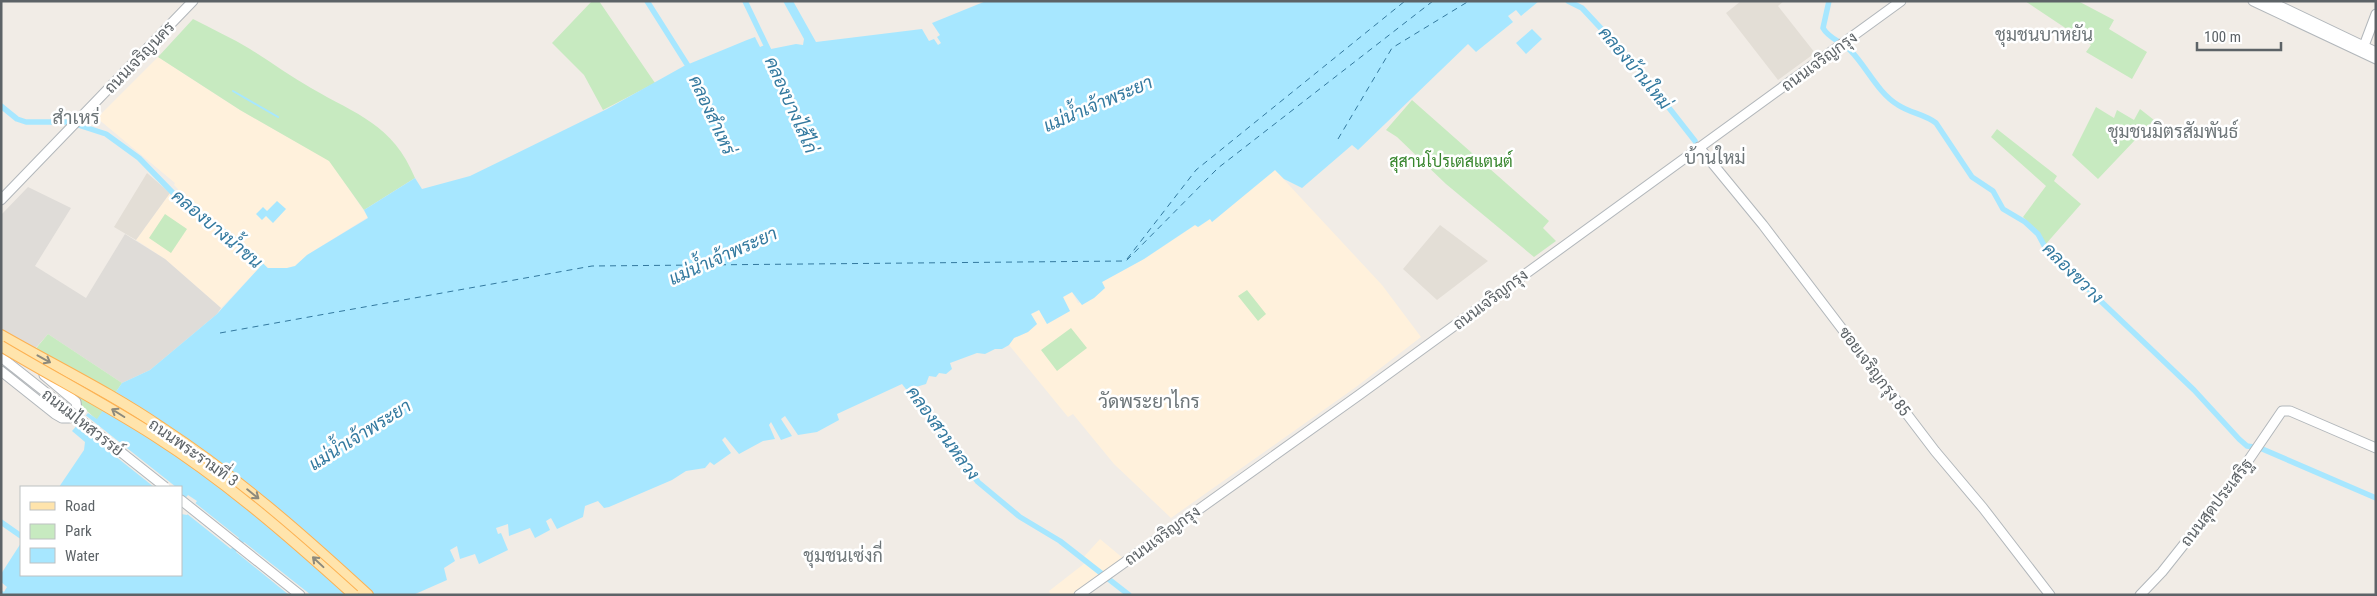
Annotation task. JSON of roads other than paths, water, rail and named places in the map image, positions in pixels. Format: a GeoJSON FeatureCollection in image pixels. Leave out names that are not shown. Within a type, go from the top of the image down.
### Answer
{"type":"FeatureCollection","features":[{"type":"Feature","properties":{"kind":"main road","name":"ถนนเจริญนคร"},"geometry":{"type":"LineString","coordinates":[[1,200],[193,1]]}},
{"type":"Feature","properties":{"kind":"main road","name":"ถนนเจริญกรุง"},"geometry":{"type":"LineString","coordinates":[[1079,595],[1901,1]]}},
{"type":"Feature","properties":{"kind":"main road"},"geometry":{"type":"LineString","coordinates":[[2253,1],[2363,50],[2376,52]]}},
{"type":"Feature","properties":{"kind":"main road"},"geometry":{"type":"LineString","coordinates":[[2269,1],[2363,50],[2376,59]]}},
{"type":"Feature","properties":{"kind":"main road"},"geometry":{"type":"LineString","coordinates":[[2363,50],[2376,14]]}},
{"type":"Feature","properties":{"kind":"main road","name":"ซอยเจริญกรุง 85"},"geometry":{"type":"LineString","coordinates":[[1699,148],[1758,219],[1935,451],[1983,508],[2050,595]]}},
{"type":"Feature","properties":{"kind":"main road","name":"ถนนพระรามที่ 3"},"geometry":{"type":"LineString","coordinates":[[1,335],[154,423],[227,473],[300,532],[368,595]]}},
{"type":"Feature","properties":{"kind":"main road"},"geometry":{"type":"LineString","coordinates":[[1,340],[66,392],[76,402],[77,410],[69,418],[62,418],[1,371]]}},
{"type":"Feature","properties":{"kind":"main road","name":"ถนนพระรามที่ 3"},"geometry":{"type":"LineString","coordinates":[[1,346],[96,399],[165,442],[224,484],[294,540],[354,595]]}},
{"type":"Feature","properties":{"kind":"main road","name":"ถนนมไหสวรรย์"},"geometry":{"type":"LineString","coordinates":[[1,357],[164,486]]}},
{"type":"Feature","properties":{"kind":"main road","name":"ถนนสุดประเสริฐ"},"geometry":{"type":"LineString","coordinates":[[2140,595],[2162,572],[2256,450],[2282,411],[2290,412],[2376,448]]}},
{"type":"Feature","properties":{"kind":"main road"},"geometry":{"type":"LineString","coordinates":[[182,501],[300,595]]}},
{"type":"Feature","properties":{"kind":"water","name":"แม่น้ำเจ้าพระยา"},"geometry":{"type":"Polygon","coordinates":[[[783,1],[793,1],[816,42],[922,29],[929,41],[934,39],[938,45],[941,43],[937,37],[940,35],[932,23],[986,1],[1539,1],[1521,16],[1516,10],[1508,16],[1513,22],[1476,52],[1468,44],[1358,150],[1352,145],[1302,188],[1284,179],[1275,170],[1212,222],[1210,219],[1198,227],[1195,225],[1144,259],[1102,282],[1105,288],[1094,298],[1082,305],[1072,292],[1063,297],[1070,311],[1047,324],[1039,310],[1031,314],[1037,324],[1028,332],[1014,338],[1009,345],[1002,349],[995,349],[985,354],[977,353],[950,363],[952,369],[946,374],[939,373],[936,377],[929,376],[926,384],[916,387],[917,394],[912,397],[902,384],[837,414],[839,420],[817,432],[798,435],[785,416],[781,419],[792,436],[781,440],[771,422],[769,425],[775,439],[763,441],[739,454],[725,437],[722,440],[731,453],[714,465],[710,462],[705,468],[686,471],[672,480],[609,507],[604,508],[598,501],[585,506],[583,517],[557,529],[551,518],[546,521],[550,530],[535,538],[530,528],[509,536],[508,524],[496,528],[498,534],[501,533],[508,550],[479,564],[475,554],[460,559],[457,546],[450,550],[455,561],[444,568],[447,580],[413,595],[1,595],[1,590],[4,592],[7,587],[1,582],[1,574],[20,545],[20,576],[182,576],[182,514],[187,515],[197,501],[188,495],[182,502],[182,486],[60,486],[84,450],[85,442],[72,431],[88,413],[97,419],[122,383],[150,370],[217,314],[259,268],[287,268],[295,266],[307,255],[368,218],[364,210],[415,178],[422,189],[470,176],[607,109],[684,66],[755,37],[760,47],[767,44],[771,49],[796,44],[803,45],[804,39],[783,1]]]}},
{"type":"Feature","properties":{"kind":"water"},"geometry":{"type":"Polygon","coordinates":[[[1532,29],[1542,39],[1526,54],[1516,43],[1532,29]]]}},
{"type":"Feature","properties":{"kind":"water"},"geometry":{"type":"Polygon","coordinates":[[[277,201],[286,209],[273,223],[266,216],[262,220],[256,214],[263,207],[267,211],[277,201]]]}},
{"type":"Feature","properties":{"kind":"waterway","name":"คลองสำเหร่"},"geometry":{"type":"LineString","coordinates":[[647,1],[690,69]]}},
{"type":"Feature","properties":{"kind":"waterway","name":"คลองบางไส้ไก่"},"geometry":{"type":"LineString","coordinates":[[745,1],[769,51]]}},
{"type":"Feature","properties":{"kind":"waterway","name":"คลองบ้านใหม่"},"geometry":{"type":"LineString","coordinates":[[1568,1],[1582,8],[1637,67],[1695,141]]}},
{"type":"Feature","properties":{"kind":"waterway","name":"คลองขวาง"},"geometry":{"type":"LineString","coordinates":[[1829,1],[1823,28],[1826,32],[1850,50],[1891,100],[1903,108],[1936,123],[1972,177],[1993,191],[2003,209],[2025,222],[2038,234],[2046,249],[2194,390],[2239,439],[2247,446],[2260,448],[2376,498]]}},
{"type":"Feature","properties":{"kind":"waterway"},"geometry":{"type":"LineString","coordinates":[[233,91],[278,117]]}},
{"type":"Feature","properties":{"kind":"waterway","name":"คลองบางน้ำชน"},"geometry":{"type":"LineString","coordinates":[[1,106],[17,119],[26,122],[69,122],[106,134],[139,158],[174,194],[235,240],[269,273]]}},
{"type":"Feature","properties":{"kind":"waterway","name":"คลองสวนหลวง"},"geometry":{"type":"LineString","coordinates":[[911,392],[978,482],[1020,517],[1060,541],[1129,595]]}},
{"type":"Feature","properties":{"kind":"waterway"},"geometry":{"type":"LineString","coordinates":[[1,522],[20,535]]}},
{"type":"Feature","properties":{"kind":"district","name":"ชุมชนบาหยัน"},"geometry":{"type":"Point","coordinates":[2044,35]}},
{"type":"Feature","properties":{"kind":"district","name":"สำเหร่"},"geometry":{"type":"Point","coordinates":[76,117]}},
{"type":"Feature","properties":{"kind":"district","name":"ชุมชนมิตรสัมพันธ์"},"geometry":{"type":"Point","coordinates":[2173,132]}},
{"type":"Feature","properties":{"kind":"district","name":"บ้านใหม่"},"geometry":{"type":"Point","coordinates":[1715,158]}},
{"type":"Feature","properties":{"kind":"district","name":"วัดพระยาไกร"},"geometry":{"type":"Point","coordinates":[1149,401]}},
{"type":"Feature","properties":{"kind":"district","name":"ชุมชนเซ่งกี่"},"geometry":{"type":"Point","coordinates":[843,556]}},
{"type":"Feature","properties":{"kind":"park label","name":"สุสานโปรเตสแตนต์"},"geometry":{"type":"Point","coordinates":[1451,161]}}]}
